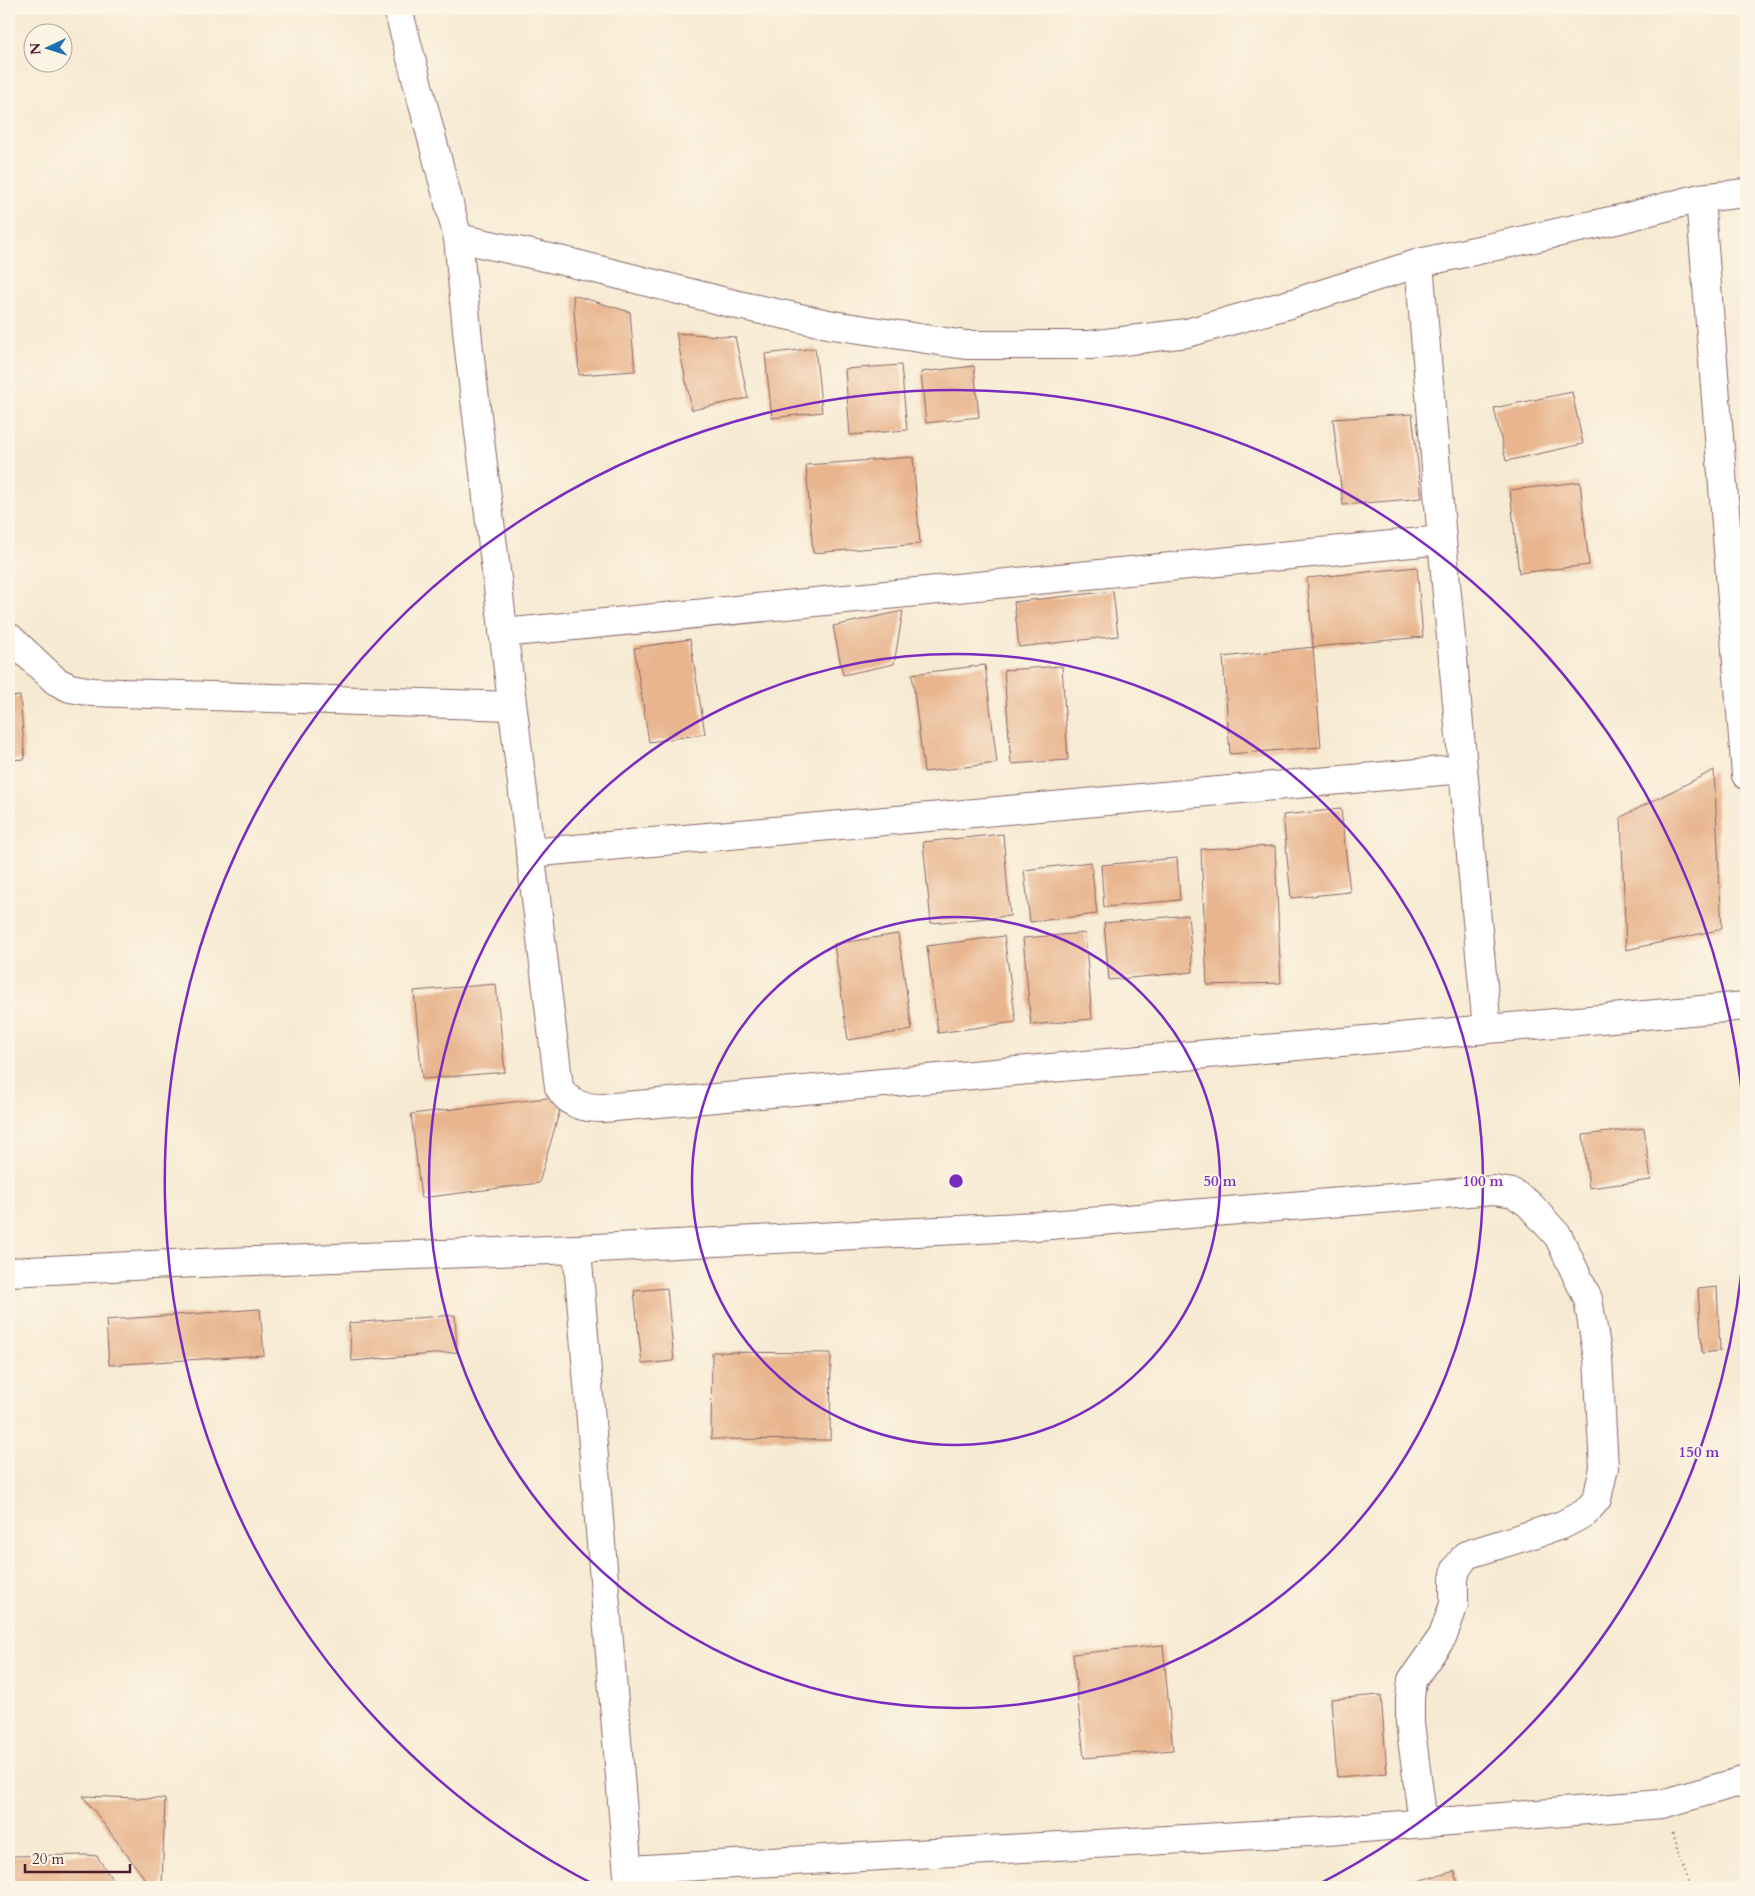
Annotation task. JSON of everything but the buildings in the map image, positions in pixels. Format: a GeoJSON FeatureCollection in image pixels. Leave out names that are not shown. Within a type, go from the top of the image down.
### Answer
{"type":"FeatureCollection","features":[{"type":"Feature","properties":{"kind":"street"},"geometry":{"type":"LineString","coordinates":[[398,9],[458,238],[469,350],[559,1087],[564,1096],[576,1105],[603,1108],[1746,1006]]}},
{"type":"Feature","properties":{"kind":"street"},"geometry":{"type":"LineString","coordinates":[[458,238],[568,262],[738,305],[823,323],[966,345],[1090,345],[1187,333],[1290,304],[1419,263],[1620,219],[1700,198],[1746,193]]}},
{"type":"Feature","properties":{"kind":"street"},"geometry":{"type":"LineString","coordinates":[[1700,198],[1746,775]]}},
{"type":"Feature","properties":{"kind":"street"},"geometry":{"type":"LineString","coordinates":[[1419,263],[1442,540],[1488,1029]]}},
{"type":"Feature","properties":{"kind":"street"},"geometry":{"type":"LineString","coordinates":[[503,633],[1442,540]]}},
{"type":"Feature","properties":{"kind":"street"},"geometry":{"type":"LineString","coordinates":[[9,637],[56,681],[70,688],[94,692],[512,706]]}},
{"type":"Feature","properties":{"kind":"street"},"geometry":{"type":"LineString","coordinates":[[530,853],[1464,769]]}},
{"type":"Feature","properties":{"kind":"street"},"geometry":{"type":"LineString","coordinates":[[9,1272],[577,1249],[1037,1226],[1494,1190],[1513,1193],[1529,1204],[1558,1236],[1588,1299],[1598,1358],[1604,1468],[1597,1499],[1585,1513],[1562,1525],[1466,1555],[1456,1569],[1454,1604],[1443,1636],[1412,1680],[1410,1723],[1423,1823]]}},
{"type":"Feature","properties":{"kind":"street"},"geometry":{"type":"LineString","coordinates":[[577,1249],[629,1879],[1317,1831],[1662,1804],[1746,1780]]}},
{"type":"Feature","properties":{"kind":"path"},"geometry":{"type":"LineString","coordinates":[[1662,1804],[1690,1887]]}}]}
